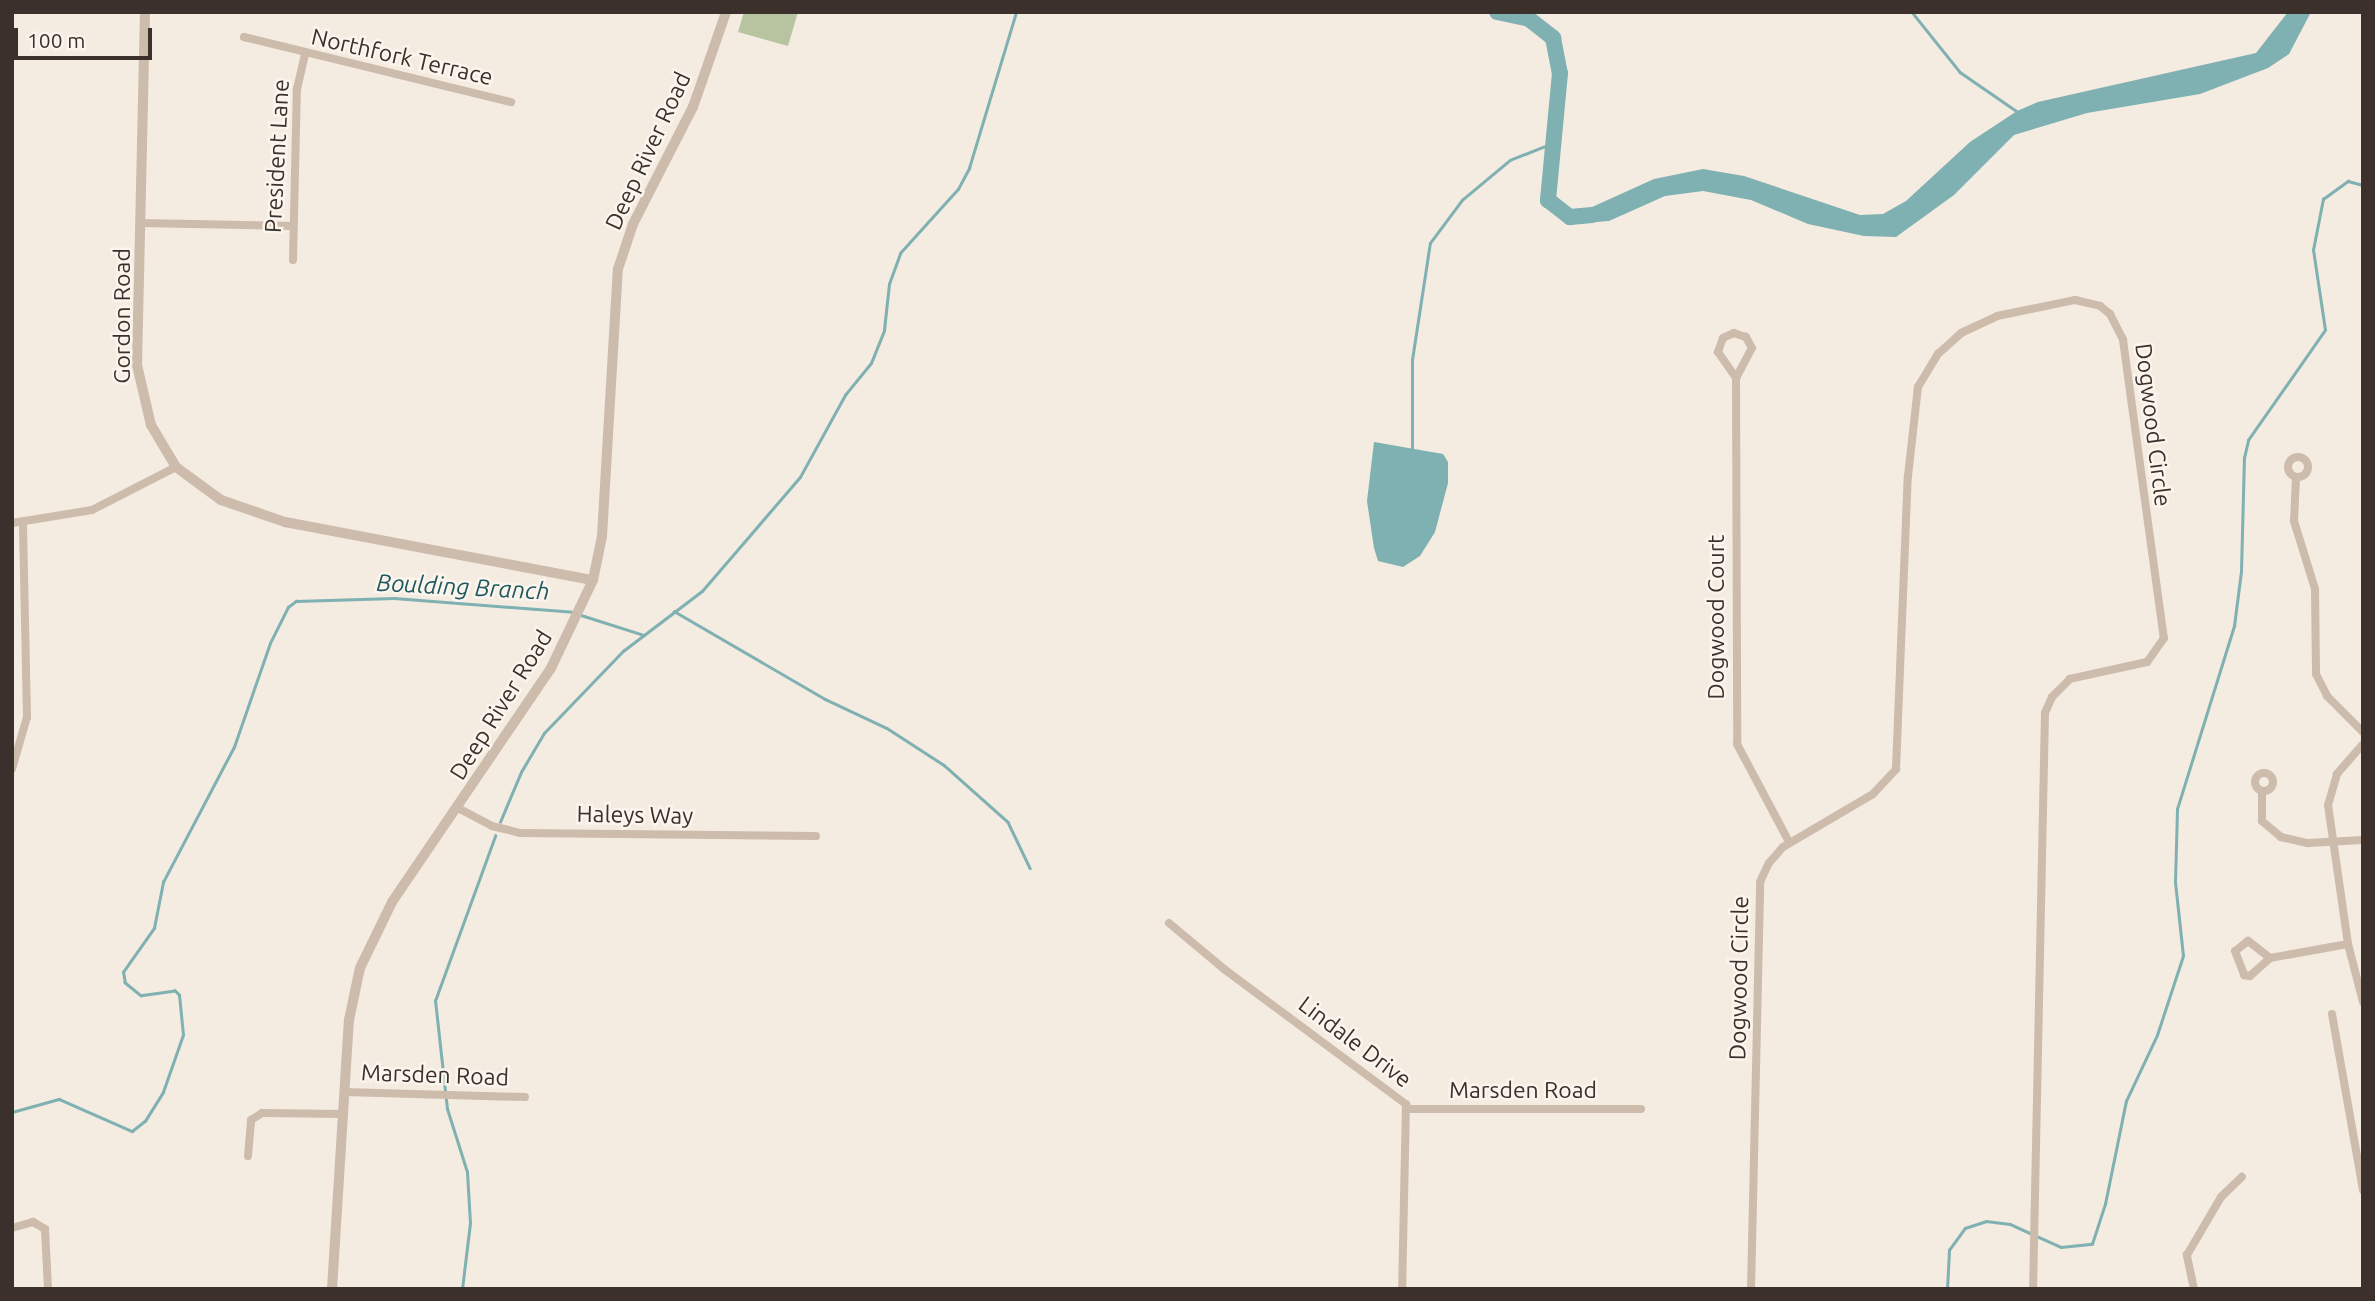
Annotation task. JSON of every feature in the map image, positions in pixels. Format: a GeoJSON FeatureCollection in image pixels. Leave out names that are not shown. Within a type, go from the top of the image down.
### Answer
{"type":"FeatureCollection","features":[{"type":"Feature","properties":{"kind":"street","name":"Gordon Road"},"geometry":{"type":"LineString","coordinates":[[145,12],[139,380],[151,425],[176,467],[221,500],[264,517],[593,580]]}},
{"type":"Feature","properties":{"kind":"street","name":"Deep River Road"},"geometry":{"type":"LineString","coordinates":[[332,1289],[349,1020],[366,952],[392,902],[536,692],[576,620],[593,580],[602,536],[618,269],[633,224],[693,107],[726,12]]}},
{"type":"Feature","properties":{"kind":"street","name":"Northfork Terrace"},"geometry":{"type":"LineString","coordinates":[[244,37],[304,54],[511,102]]}},
{"type":"Feature","properties":{"kind":"street","name":"President Lane"},"geometry":{"type":"LineString","coordinates":[[293,260],[297,89],[304,54]]}},
{"type":"Feature","properties":{"kind":"street"},"geometry":{"type":"LineString","coordinates":[[141,223],[293,226]]}},
{"type":"Feature","properties":{"kind":"street","name":"Dogwood Circle"},"geometry":{"type":"LineString","coordinates":[[1751,1289],[1760,882],[1769,863],[1789,842],[1873,794],[1896,769],[1912,408],[1928,366],[1961,333],[1997,316],[2075,300],[2100,306],[2110,313],[2123,340],[2164,638],[2147,662],[2070,680],[2052,697],[2045,713],[2033,1289]]}},
{"type":"Feature","properties":{"kind":"street","name":"Dogwood Court"},"geometry":{"type":"LineString","coordinates":[[1736,378],[1718,352],[1723,338],[1734,333],[1746,337],[1752,348],[1736,378],[1737,744],[1789,842]]}},
{"type":"Feature","properties":{"kind":"street"},"geometry":{"type":"LineString","coordinates":[[12,523],[92,510],[176,467]]}},
{"type":"Feature","properties":{"kind":"street"},"geometry":{"type":"LineString","coordinates":[[2296,477],[2294,521],[2316,599],[2316,674],[2327,696],[2363,732]]}},
{"type":"Feature","properties":{"kind":"street"},"geometry":{"type":"LineString","coordinates":[[12,769],[27,717],[23,522]]}},
{"type":"Feature","properties":{"kind":"street"},"geometry":{"type":"LineString","coordinates":[[2363,744],[2344,762],[2330,789],[2330,842],[2348,944],[2363,1002]]}},
{"type":"Feature","properties":{"kind":"street"},"geometry":{"type":"LineString","coordinates":[[2262,791],[2260,809],[2270,831],[2293,841],[2363,840]]}},
{"type":"Feature","properties":{"kind":"street","name":"Haleys Way"},"geometry":{"type":"LineString","coordinates":[[458,808],[492,826],[520,833],[816,836]]}},
{"type":"Feature","properties":{"kind":"street","name":"Lindale Drive"},"geometry":{"type":"LineString","coordinates":[[1169,923],[1224,969],[1406,1104],[1402,1289]]}},
{"type":"Feature","properties":{"kind":"street"},"geometry":{"type":"LineString","coordinates":[[2270,958],[2248,941],[2235,951],[2244,975],[2250,976],[2270,958],[2348,944]]}},
{"type":"Feature","properties":{"kind":"street"},"geometry":{"type":"LineString","coordinates":[[2332,1014],[2363,1190]]}},
{"type":"Feature","properties":{"kind":"street","name":"Marsden Road"},"geometry":{"type":"LineString","coordinates":[[344,1092],[525,1097]]}},
{"type":"Feature","properties":{"kind":"street","name":"Marsden Road"},"geometry":{"type":"LineString","coordinates":[[1406,1109],[1641,1109]]}},
{"type":"Feature","properties":{"kind":"street","name":"Marsden Road"},"geometry":{"type":"LineString","coordinates":[[248,1156],[251,1120],[261,1113],[343,1114]]}},
{"type":"Feature","properties":{"kind":"street"},"geometry":{"type":"LineString","coordinates":[[2194,1289],[2187,1255],[2221,1197],[2242,1177]]}},
{"type":"Feature","properties":{"kind":"street"},"geometry":{"type":"LineString","coordinates":[[12,1228],[33,1222],[45,1230],[48,1289]]}},
{"type":"Feature","properties":{"kind":"green space"},"geometry":{"type":"Polygon","coordinates":[[[744,12],[798,12],[788,46],[738,32],[744,12]]]}},
{"type":"Feature","properties":{"kind":"water"},"geometry":{"type":"Polygon","coordinates":[[[2288,12],[2311,12],[2289,54],[2268,68],[2200,94],[2087,113],[2014,135],[1954,195],[1896,237],[1864,236],[1808,224],[1751,200],[1703,191],[1665,196],[1609,221],[1583,223],[1570,217],[1654,179],[1703,169],[1744,176],[1860,215],[1883,214],[1906,201],[1970,142],[2017,111],[2038,102],[2256,53],[2288,12]]]}},
{"type":"Feature","properties":{"kind":"water"},"geometry":{"type":"Polygon","coordinates":[[[1374,442],[1443,454],[1448,462],[1448,483],[1435,532],[1420,556],[1403,567],[1378,561],[1374,548],[1367,501],[1374,442]]]}},
{"type":"Feature","properties":{"kind":"waterway","name":"Boulding Branch"},"geometry":{"type":"LineString","coordinates":[[500,822],[521,772],[544,733],[623,651],[702,591],[800,477],[845,395],[871,363],[884,330],[889,284],[900,253],[958,189],[969,168],[1016,12]]}},
{"type":"Feature","properties":{"kind":"waterway"},"geometry":{"type":"LineString","coordinates":[[1497,12],[1529,19],[1553,38],[1560,73],[1548,200],[1570,217],[1592,215]]}},
{"type":"Feature","properties":{"kind":"waterway"},"geometry":{"type":"LineString","coordinates":[[1912,12],[1960,72],[2018,112]]}},
{"type":"Feature","properties":{"kind":"waterway"},"geometry":{"type":"LineString","coordinates":[[1412,452],[1412,360],[1430,243],[1462,200],[1510,160],[1550,144]]}},
{"type":"Feature","properties":{"kind":"waterway"},"geometry":{"type":"LineString","coordinates":[[1947,1289],[1949,1250],[1965,1228],[1986,1221],[2010,1224],[2061,1247],[2092,1244],[2105,1204],[2126,1101],[2157,1035],[2183,956],[2175,882],[2177,809],[2234,626],[2241,571],[2244,458],[2248,440],[2325,330],[2313,250],[2323,199],[2348,181],[2363,185]]}},
{"type":"Feature","properties":{"kind":"waterway","name":"Boulding Branch"},"geometry":{"type":"LineString","coordinates":[[12,1112],[59,1099],[132,1131],[145,1121],[163,1092],[183,1035],[179,995],[175,991],[141,996],[125,983],[123,972],[154,928],[163,882],[234,747],[270,643],[288,607],[296,601],[394,598],[575,612]]}},
{"type":"Feature","properties":{"kind":"waterway"},"geometry":{"type":"LineString","coordinates":[[674,611],[825,699],[887,728],[944,765],[1008,822],[1030,868]]}},
{"type":"Feature","properties":{"kind":"waterway","name":"Boulding Branch"},"geometry":{"type":"LineString","coordinates":[[581,615],[644,635]]}},
{"type":"Feature","properties":{"kind":"waterway"},"geometry":{"type":"LineString","coordinates":[[462,1289],[470,1223],[467,1172],[447,1109],[435,1001],[495,836]]}}]}
